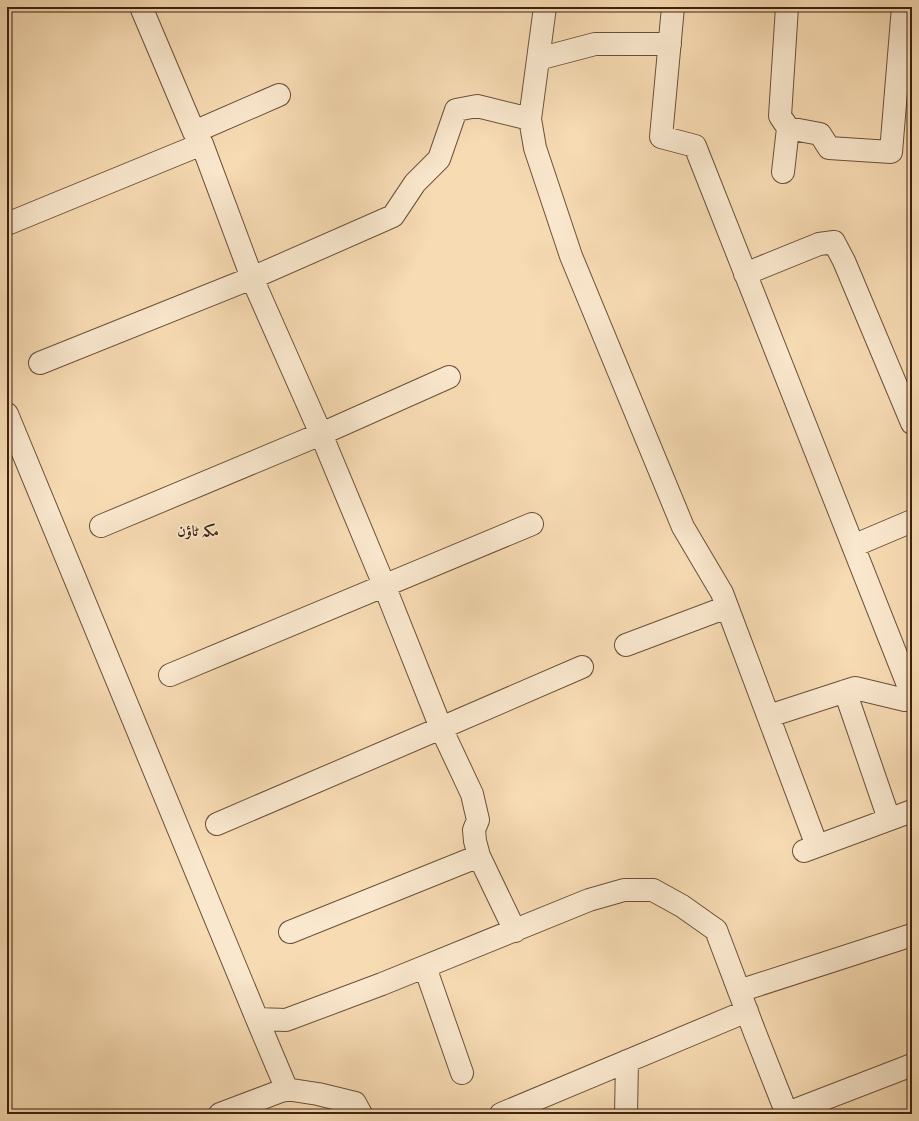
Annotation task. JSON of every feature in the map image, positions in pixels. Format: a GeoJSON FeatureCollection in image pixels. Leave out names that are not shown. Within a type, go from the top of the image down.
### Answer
{"type":"FeatureCollection","features":[{"type":"Feature","properties":{"kind":"street"},"geometry":{"type":"LineString","coordinates":[[141,7],[198,138],[252,278],[321,434],[384,585],[441,728],[472,794],[478,820],[474,830],[475,841],[480,856],[515,931]]}},
{"type":"Feature","properties":{"kind":"street"},"geometry":{"type":"LineString","coordinates":[[545,7],[530,119],[535,148],[571,256],[683,527],[722,593],[728,607],[769,716],[810,849],[912,810]]}},
{"type":"Feature","properties":{"kind":"street"},"geometry":{"type":"LineString","coordinates":[[673,7],[661,137],[695,146],[912,696],[905,700],[854,688],[769,716]]}},
{"type":"Feature","properties":{"kind":"street"},"geometry":{"type":"LineString","coordinates":[[783,172],[788,128],[780,116],[787,7]]}},
{"type":"Feature","properties":{"kind":"street"},"geometry":{"type":"LineString","coordinates":[[788,128],[820,134],[829,148],[891,152],[903,7]]}},
{"type":"Feature","properties":{"kind":"street"},"geometry":{"type":"LineString","coordinates":[[538,59],[595,44],[670,44]]}},
{"type":"Feature","properties":{"kind":"street"},"geometry":{"type":"LineString","coordinates":[[7,224],[198,138],[279,96]]}},
{"type":"Feature","properties":{"kind":"street"},"geometry":{"type":"LineString","coordinates":[[40,363],[252,278],[393,216],[415,183],[439,159],[456,110],[477,106],[530,119]]}},
{"type":"Feature","properties":{"kind":"street"},"geometry":{"type":"LineString","coordinates":[[745,274],[819,244],[834,242],[844,261],[912,423]]}},
{"type":"Feature","properties":{"kind":"street"},"geometry":{"type":"LineString","coordinates":[[101,526],[321,434],[448,377]]}},
{"type":"Feature","properties":{"kind":"street"},"geometry":{"type":"LineString","coordinates":[[7,414],[287,1090]]}},
{"type":"Feature","properties":{"kind":"street"},"geometry":{"type":"LineString","coordinates":[[853,546],[912,521]]}},
{"type":"Feature","properties":{"kind":"street"},"geometry":{"type":"LineString","coordinates":[[170,675],[532,524]]}},
{"type":"Feature","properties":{"kind":"street"},"geometry":{"type":"LineString","coordinates":[[626,646],[728,607]]}},
{"type":"Feature","properties":{"kind":"street"},"geometry":{"type":"LineString","coordinates":[[217,824],[582,667]]}},
{"type":"Feature","properties":{"kind":"street"},"geometry":{"type":"LineString","coordinates":[[845,691],[889,819]]}},
{"type":"Feature","properties":{"kind":"street"},"geometry":{"type":"LineString","coordinates":[[290,932],[480,856]]}},
{"type":"Feature","properties":{"kind":"street"},"geometry":{"type":"LineString","coordinates":[[257,1019],[286,1020],[425,967],[589,900],[624,890],[653,890],[682,906],[716,930],[786,1114],[912,1065]]}},
{"type":"Feature","properties":{"kind":"street"},"geometry":{"type":"LineString","coordinates":[[739,990],[912,935]]}},
{"type":"Feature","properties":{"kind":"street"},"geometry":{"type":"LineString","coordinates":[[425,967],[462,1073]]}},
{"type":"Feature","properties":{"kind":"street"},"geometry":{"type":"LineString","coordinates":[[501,1114],[746,1011]]}},
{"type":"Feature","properties":{"kind":"street"},"geometry":{"type":"LineString","coordinates":[[626,1114],[627,1061]]}},
{"type":"Feature","properties":{"kind":"street"},"geometry":{"type":"LineString","coordinates":[[220,1114],[281,1090],[318,1094],[355,1103],[361,1114]]}},
{"type":"Feature","properties":{"kind":"district","name":"مکہ ٹاؤن"},"geometry":{"type":"Point","coordinates":[198,531]}}]}
